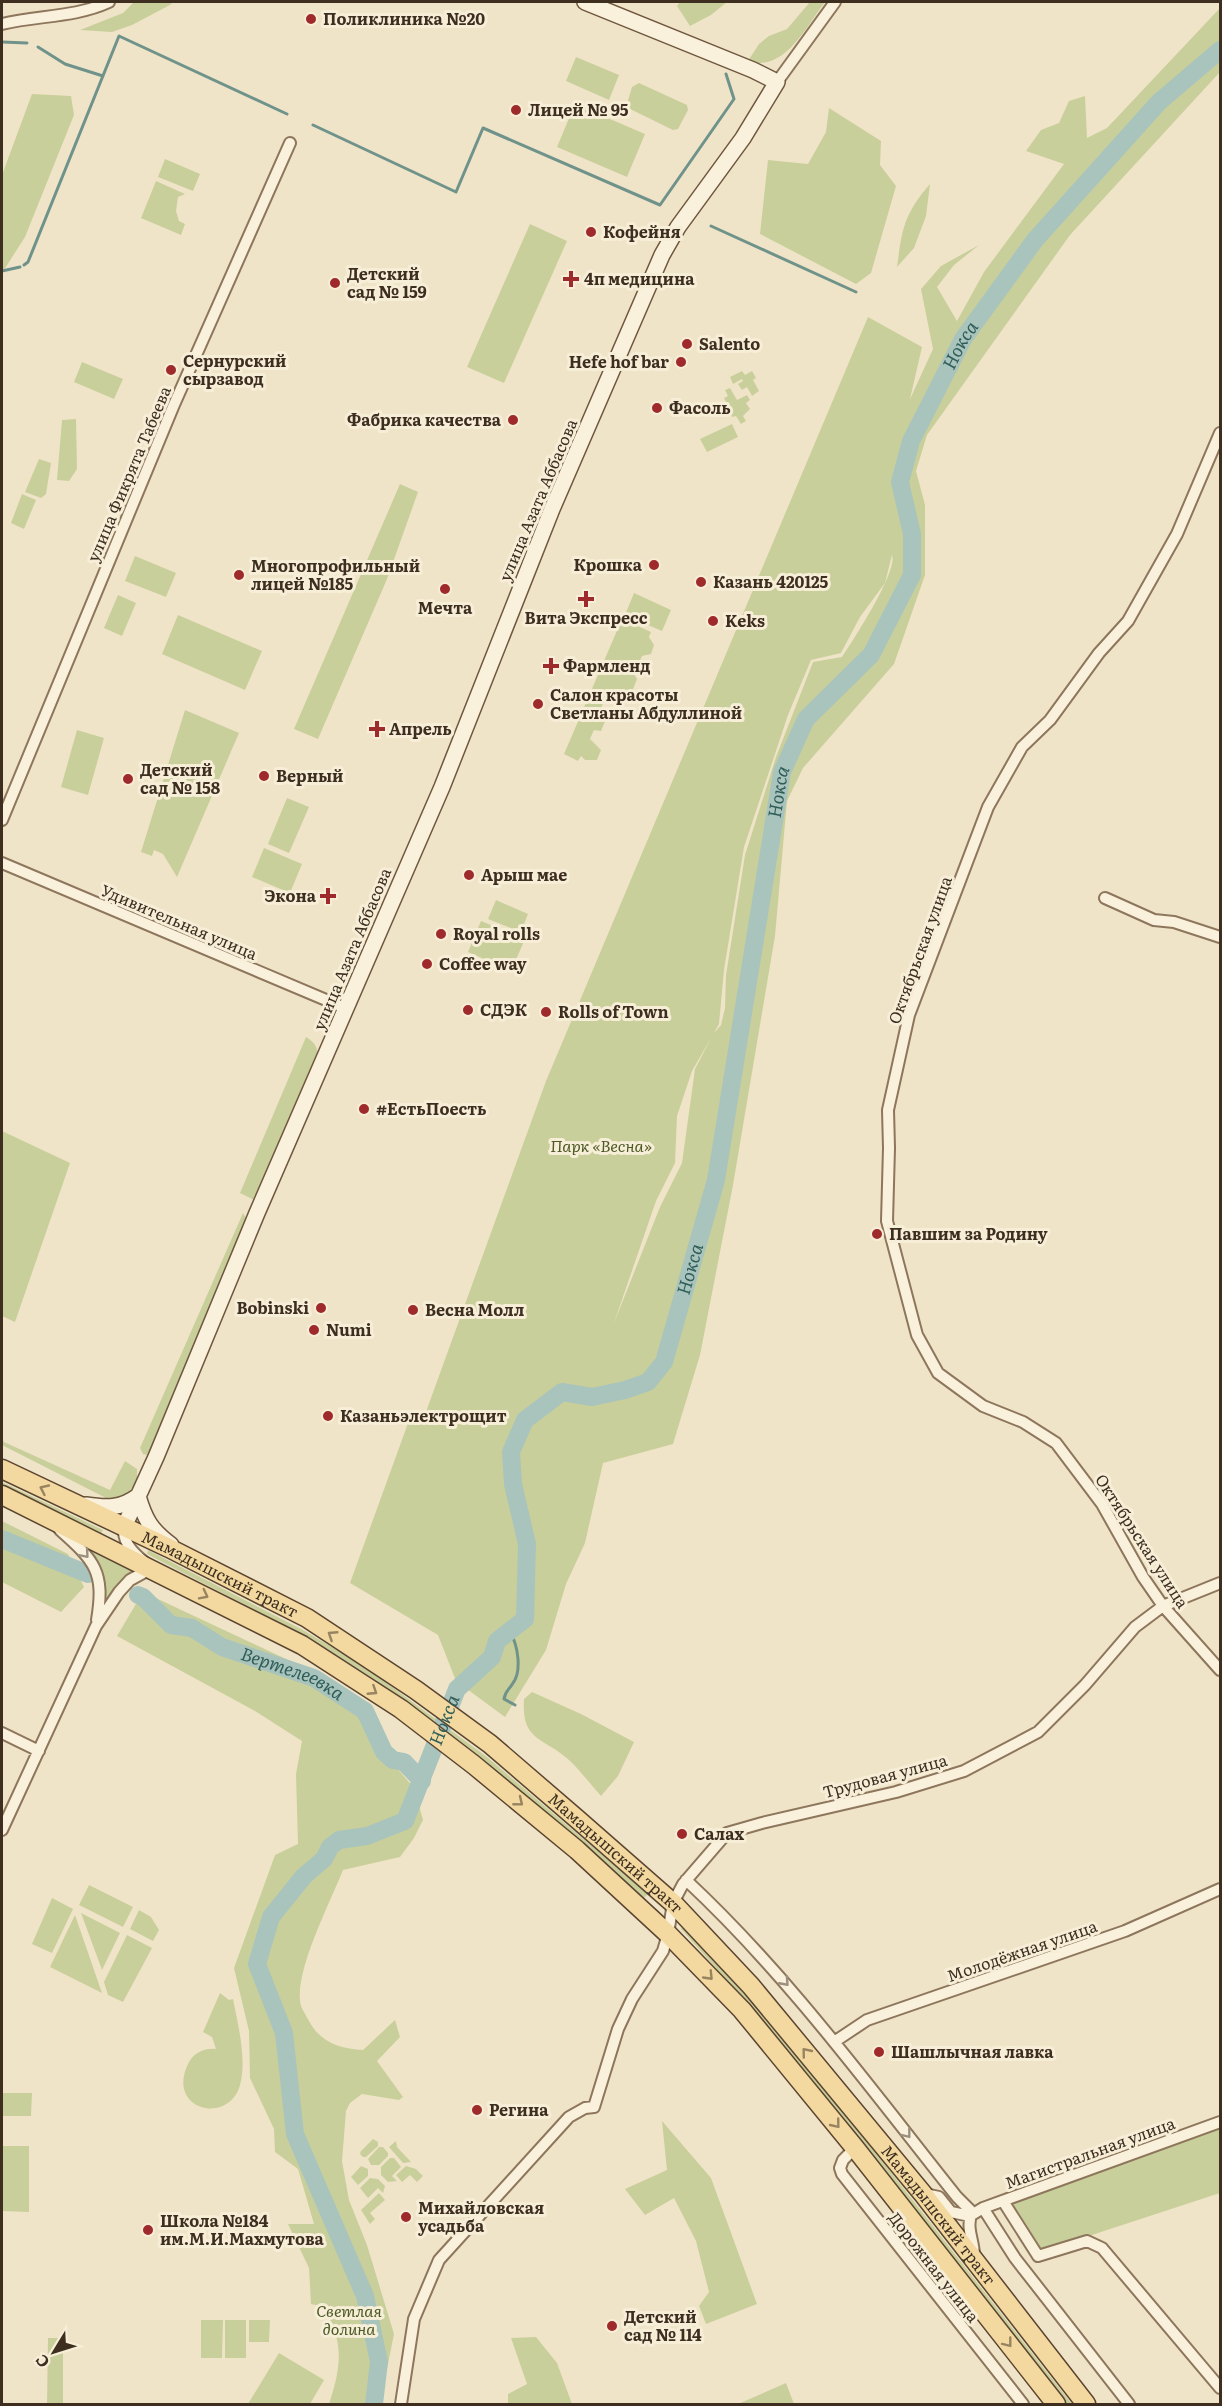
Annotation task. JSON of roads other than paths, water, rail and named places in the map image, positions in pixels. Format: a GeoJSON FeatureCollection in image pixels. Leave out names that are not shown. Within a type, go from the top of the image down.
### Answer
{"type":"FeatureCollection","features":[{"type":"Feature","properties":{"kind":"main road","name":"Мамадышский тракт"},"geometry":{"type":"LineString","coordinates":[[2,1469],[191,1559],[307,1618],[416,1690],[490,1744],[674,1903],[751,1986],[923,2194],[1086,2404]]}},
{"type":"Feature","properties":{"kind":"main road","name":"Мамадышский тракт"},"geometry":{"type":"LineString","coordinates":[[2,1495],[303,1645],[402,1709],[577,1850],[668,1934],[742,2010],[855,2148],[1056,2404]]}},
{"type":"Feature","properties":{"kind":"street"},"geometry":{"type":"LineString","coordinates":[[2,24],[16,20],[62,16],[109,2]]}},
{"type":"Feature","properties":{"kind":"street"},"geometry":{"type":"LineString","coordinates":[[585,2],[753,69],[777,82]]}},
{"type":"Feature","properties":{"kind":"street","name":"улица Азата Аббасова"},"geometry":{"type":"LineString","coordinates":[[124,1527],[345,1008],[442,787],[552,508],[662,255],[678,227],[743,138],[777,82],[835,2]]}},
{"type":"Feature","properties":{"kind":"street","name":"улица Фикрята Табеева"},"geometry":{"type":"LineString","coordinates":[[2,820],[164,428],[290,143]]}},
{"type":"Feature","properties":{"kind":"street","name":"Октябрьская улица"},"geometry":{"type":"LineString","coordinates":[[1221,433],[1177,534],[1128,621],[1099,653],[1050,720],[1022,747],[988,807],[909,1015],[888,1110],[890,1148],[887,1221],[917,1335],[938,1372],[983,1406],[1023,1422],[1056,1443],[1102,1504],[1162,1606],[1221,1670]]}},
{"type":"Feature","properties":{"kind":"street","name":"Удивительная улица"},"geometry":{"type":"LineString","coordinates":[[2,863],[345,1008]]}},
{"type":"Feature","properties":{"kind":"street"},"geometry":{"type":"LineString","coordinates":[[1105,898],[1154,920],[1174,922],[1221,937]]}},
{"type":"Feature","properties":{"kind":"street"},"geometry":{"type":"LineString","coordinates":[[74,1503],[113,1508],[127,1504],[138,1496],[144,1516],[158,1535],[191,1559]]}},
{"type":"Feature","properties":{"kind":"street"},"geometry":{"type":"LineString","coordinates":[[42,1514],[89,1557],[96,1570],[101,1594],[96,1626]]}},
{"type":"Feature","properties":{"kind":"street"},"geometry":{"type":"LineString","coordinates":[[2,1830],[96,1626],[130,1580],[152,1568],[140,1559],[128,1544],[124,1527]]}},
{"type":"Feature","properties":{"kind":"street","name":"Трудовая улица"},"geometry":{"type":"LineString","coordinates":[[401,2404],[414,2319],[439,2260],[569,2117],[585,2108],[594,2107],[618,2029],[632,1999],[663,1951],[674,1903],[686,1880],[728,1833],[762,1822],[896,1792],[954,1774],[1038,1732],[1085,1685],[1135,1627],[1162,1606],[1221,1583]]}},
{"type":"Feature","properties":{"kind":"street"},"geometry":{"type":"LineString","coordinates":[[2,1733],[39,1751]]}},
{"type":"Feature","properties":{"kind":"street"},"geometry":{"type":"LineString","coordinates":[[686,1880],[747,1940],[799,1998],[957,2197],[975,2212],[1016,2258],[1129,2404]]}},
{"type":"Feature","properties":{"kind":"street","name":"Молодёжная улица"},"geometry":{"type":"LineString","coordinates":[[834,2042],[867,2020],[1125,1931],[1221,1889]]}},
{"type":"Feature","properties":{"kind":"street","name":"Магистральная улица"},"geometry":{"type":"LineString","coordinates":[[975,2212],[1221,2122]]}},
{"type":"Feature","properties":{"kind":"street","name":"Дорожная улица"},"geometry":{"type":"LineString","coordinates":[[855,2148],[843,2160],[840,2169],[842,2174],[1023,2404]]}},
{"type":"Feature","properties":{"kind":"street"},"geometry":{"type":"LineString","coordinates":[[923,2194],[939,2197],[951,2212],[959,2215],[975,2212]]}},
{"type":"Feature","properties":{"kind":"street"},"geometry":{"type":"LineString","coordinates":[[1003,2200],[1038,2256],[1087,2241],[1102,2248],[1221,2388]]}},
{"type":"Feature","properties":{"kind":"street"},"geometry":{"type":"LineString","coordinates":[[974,2258],[975,2246],[969,2230],[975,2212]]}},
{"type":"Feature","properties":{"kind":"waterway"},"geometry":{"type":"LineString","coordinates":[[24,265],[28,262],[119,36],[287,114]]}},
{"type":"Feature","properties":{"kind":"waterway"},"geometry":{"type":"LineString","coordinates":[[2,42],[27,43]]}},
{"type":"Feature","properties":{"kind":"waterway"},"geometry":{"type":"LineString","coordinates":[[38,47],[65,64],[103,76]]}},
{"type":"Feature","properties":{"kind":"waterway","name":"Нокса"},"geometry":{"type":"LineString","coordinates":[[374,2404],[379,2362],[365,2296],[295,2134],[284,2033],[257,1964],[271,1917],[304,1876],[324,1859],[330,1847],[339,1840],[367,1836],[405,1821],[457,1689],[492,1657],[497,1641],[525,1619],[527,1544],[513,1484],[511,1452],[525,1420],[562,1392],[592,1397],[648,1382],[664,1362],[716,1180],[782,772],[806,719],[871,655],[912,575],[912,534],[900,482],[911,441],[963,339],[1035,240],[1159,102],[1220,50]]}},
{"type":"Feature","properties":{"kind":"waterway"},"geometry":{"type":"LineString","coordinates":[[313,125],[456,192],[483,128],[660,205],[734,99],[726,74]]}},
{"type":"Feature","properties":{"kind":"waterway"},"geometry":{"type":"LineString","coordinates":[[711,226],[856,292]]}},
{"type":"Feature","properties":{"kind":"waterway"},"geometry":{"type":"LineString","coordinates":[[2,271],[20,267]]}},
{"type":"Feature","properties":{"kind":"waterway","name":"Вертелеевка"},"geometry":{"type":"LineString","coordinates":[[2,1539],[88,1574]]}},
{"type":"Feature","properties":{"kind":"waterway","name":"Вертелеевка"},"geometry":{"type":"LineString","coordinates":[[138,1595],[143,1597],[171,1625],[192,1628],[222,1647],[314,1678],[365,1711],[384,1752],[393,1760],[404,1762],[422,1781]]}},
{"type":"Feature","properties":{"kind":"waterway"},"geometry":{"type":"LineString","coordinates":[[510,1632],[517,1651],[518,1665],[516,1678],[504,1699],[515,1705]]}},
{"type":"Feature","properties":{"kind":"place","name":"Поликлиника №20"},"geometry":{"type":"Point","coordinates":[311,19]}},
{"type":"Feature","properties":{"kind":"place","name":"Лицей № 95"},"geometry":{"type":"Point","coordinates":[516,110]}},
{"type":"Feature","properties":{"kind":"place","name":"Кофейня"},"geometry":{"type":"Point","coordinates":[591,232]}},
{"type":"Feature","properties":{"kind":"place","name":"4п медицина"},"geometry":{"type":"Point","coordinates":[571,279]}},
{"type":"Feature","properties":{"kind":"place","name":"Детский сад № 159"},"geometry":{"type":"Point","coordinates":[335,283]}},
{"type":"Feature","properties":{"kind":"place","name":"Salento"},"geometry":{"type":"Point","coordinates":[687,344]}},
{"type":"Feature","properties":{"kind":"place","name":"Hefe hof bar"},"geometry":{"type":"Point","coordinates":[681,362]}},
{"type":"Feature","properties":{"kind":"place","name":"Сернурский сырзавод"},"geometry":{"type":"Point","coordinates":[171,370]}},
{"type":"Feature","properties":{"kind":"place","name":"Фасоль"},"geometry":{"type":"Point","coordinates":[657,408]}},
{"type":"Feature","properties":{"kind":"place","name":"Фабрика качества"},"geometry":{"type":"Point","coordinates":[513,420]}},
{"type":"Feature","properties":{"kind":"place","name":"Крошка"},"geometry":{"type":"Point","coordinates":[654,565]}},
{"type":"Feature","properties":{"kind":"place","name":"Многопрофильный лицей №185"},"geometry":{"type":"Point","coordinates":[239,575]}},
{"type":"Feature","properties":{"kind":"place","name":"Казань 420125"},"geometry":{"type":"Point","coordinates":[701,582]}},
{"type":"Feature","properties":{"kind":"place","name":"Мечта"},"geometry":{"type":"Point","coordinates":[445,589]}},
{"type":"Feature","properties":{"kind":"place","name":"Вита Экспресс"},"geometry":{"type":"Point","coordinates":[586,599]}},
{"type":"Feature","properties":{"kind":"place","name":"Keks"},"geometry":{"type":"Point","coordinates":[713,621]}},
{"type":"Feature","properties":{"kind":"place","name":"Фармленд"},"geometry":{"type":"Point","coordinates":[551,666]}},
{"type":"Feature","properties":{"kind":"place","name":"Салон красоты Светланы Абдуллиной"},"geometry":{"type":"Point","coordinates":[538,704]}},
{"type":"Feature","properties":{"kind":"place","name":"Апрель"},"geometry":{"type":"Point","coordinates":[377,729]}},
{"type":"Feature","properties":{"kind":"place","name":"Верный"},"geometry":{"type":"Point","coordinates":[264,776]}},
{"type":"Feature","properties":{"kind":"place","name":"Детский сад № 158"},"geometry":{"type":"Point","coordinates":[128,779]}},
{"type":"Feature","properties":{"kind":"place","name":"Арыш мае"},"geometry":{"type":"Point","coordinates":[469,875]}},
{"type":"Feature","properties":{"kind":"place","name":"Экона"},"geometry":{"type":"Point","coordinates":[328,896]}},
{"type":"Feature","properties":{"kind":"place","name":"Royal rolls"},"geometry":{"type":"Point","coordinates":[441,934]}},
{"type":"Feature","properties":{"kind":"place","name":"Coffee way"},"geometry":{"type":"Point","coordinates":[427,964]}},
{"type":"Feature","properties":{"kind":"place","name":"СДЭК"},"geometry":{"type":"Point","coordinates":[468,1010]}},
{"type":"Feature","properties":{"kind":"place","name":"Rolls of Town"},"geometry":{"type":"Point","coordinates":[546,1012]}},
{"type":"Feature","properties":{"kind":"place","name":"#ЕстьПоесть"},"geometry":{"type":"Point","coordinates":[364,1109]}},
{"type":"Feature","properties":{"kind":"place","name":"Павшим за Родину"},"geometry":{"type":"Point","coordinates":[877,1234]}},
{"type":"Feature","properties":{"kind":"place","name":"Bobinski"},"geometry":{"type":"Point","coordinates":[321,1308]}},
{"type":"Feature","properties":{"kind":"place","name":"Весна Молл"},"geometry":{"type":"Point","coordinates":[413,1310]}},
{"type":"Feature","properties":{"kind":"place","name":"Numi"},"geometry":{"type":"Point","coordinates":[314,1330]}},
{"type":"Feature","properties":{"kind":"place","name":"Казаньэлектрощит"},"geometry":{"type":"Point","coordinates":[328,1416]}},
{"type":"Feature","properties":{"kind":"place","name":"Салах"},"geometry":{"type":"Point","coordinates":[682,1834]}},
{"type":"Feature","properties":{"kind":"place","name":"Шашлычная лавка"},"geometry":{"type":"Point","coordinates":[879,2052]}},
{"type":"Feature","properties":{"kind":"place","name":"Регина"},"geometry":{"type":"Point","coordinates":[477,2110]}},
{"type":"Feature","properties":{"kind":"place","name":"Михайловская усадьба"},"geometry":{"type":"Point","coordinates":[406,2217]}},
{"type":"Feature","properties":{"kind":"place","name":"Школа №184 им.М.И.Махмутова"},"geometry":{"type":"Point","coordinates":[148,2230]}},
{"type":"Feature","properties":{"kind":"place","name":"Детский сад № 114"},"geometry":{"type":"Point","coordinates":[612,2326]}},
{"type":"Feature","properties":{"kind":"park label","name":"Парк «Весна»"},"geometry":{"type":"Point","coordinates":[601,1146]}},
{"type":"Feature","properties":{"kind":"park label","name":"Светлая долина"},"geometry":{"type":"Point","coordinates":[349,2320]}}]}
